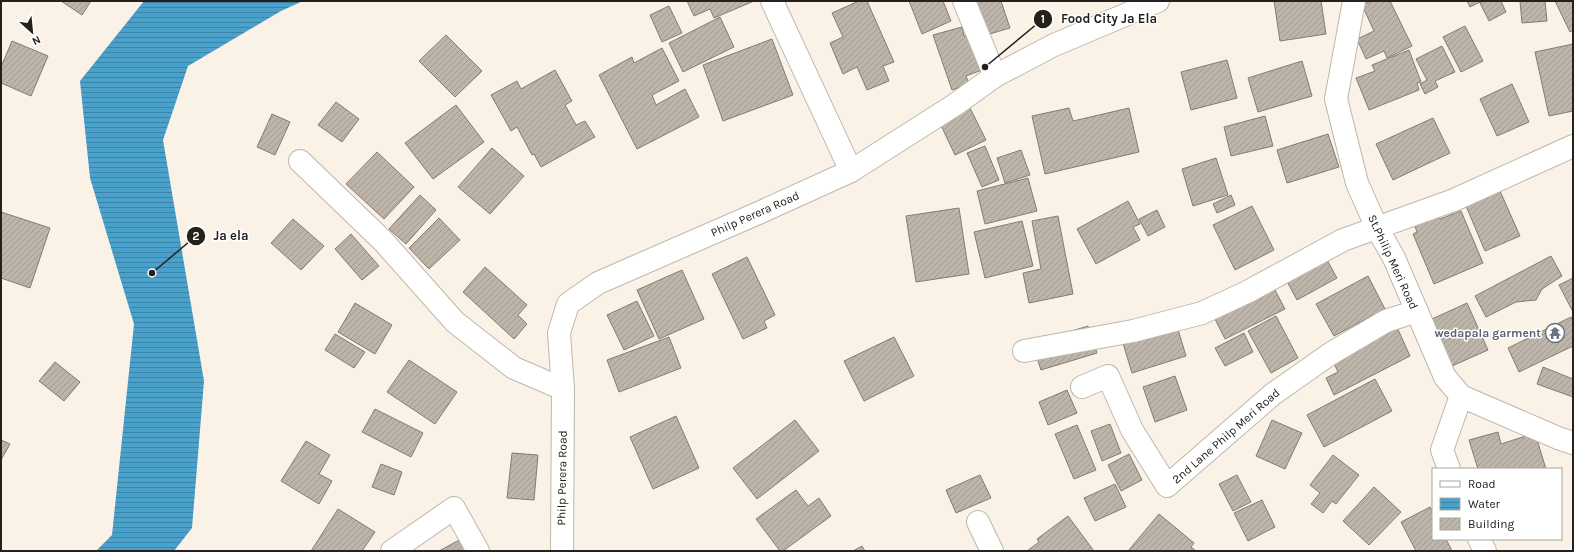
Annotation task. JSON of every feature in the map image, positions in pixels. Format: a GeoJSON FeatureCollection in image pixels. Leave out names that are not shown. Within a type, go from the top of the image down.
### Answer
{"type":"FeatureCollection","features":[{"type":"Feature","properties":{"kind":"street"},"geometry":{"type":"LineString","coordinates":[[772,1],[851,171]]}},
{"type":"Feature","properties":{"kind":"street"},"geometry":{"type":"LineString","coordinates":[[964,1],[995,76]]}},
{"type":"Feature","properties":{"kind":"street","name":"Philp Perera Road"},"geometry":{"type":"LineString","coordinates":[[562,551],[563,389],[559,333],[568,304],[598,283],[851,171],[956,104],[995,76],[1054,45],[1158,1]]}},
{"type":"Feature","properties":{"kind":"street","name":"St.Philip Meri Road"},"geometry":{"type":"LineString","coordinates":[[1354,1],[1336,100],[1357,183],[1377,228],[1394,258],[1445,377],[1461,396],[1558,438],[1573,442]]}},
{"type":"Feature","properties":{"kind":"street"},"geometry":{"type":"LineString","coordinates":[[1024,351],[1133,331],[1202,313],[1247,292],[1343,240],[1454,200],[1573,146]]}},
{"type":"Feature","properties":{"kind":"street"},"geometry":{"type":"LineString","coordinates":[[300,161],[383,241],[455,322],[514,368],[563,389]]}},
{"type":"Feature","properties":{"kind":"street","name":"2nd Lane Philp Meri Road"},"geometry":{"type":"LineString","coordinates":[[1082,388],[1108,376],[1132,430],[1167,486],[1273,394],[1324,358],[1386,321],[1417,311]]}},
{"type":"Feature","properties":{"kind":"street"},"geometry":{"type":"LineString","coordinates":[[1449,468],[1442,450],[1461,396]]}},
{"type":"Feature","properties":{"kind":"street"},"geometry":{"type":"LineString","coordinates":[[392,551],[454,508],[478,551]]}},
{"type":"Feature","properties":{"kind":"street"},"geometry":{"type":"LineString","coordinates":[[978,522],[992,551]]}},
{"type":"Feature","properties":{"kind":"street"},"geometry":{"type":"LineString","coordinates":[[1480,540],[1485,551]]}},
{"type":"Feature","properties":{"kind":"water"},"geometry":{"type":"Polygon","coordinates":[[[144,1],[303,1],[281,11],[188,66],[163,140],[204,381],[192,528],[174,551],[96,551],[112,535],[134,324],[90,178],[80,81],[144,1]]]}},
{"type":"Feature","properties":{"kind":"building"},"geometry":{"type":"Polygon","coordinates":[[[61,1],[91,1],[82,15],[61,1]]]}},
{"type":"Feature","properties":{"kind":"building"},"geometry":{"type":"Polygon","coordinates":[[[687,1],[754,1],[714,18],[710,9],[694,16],[687,1]]]}},
{"type":"Feature","properties":{"kind":"building"},"geometry":{"type":"Polygon","coordinates":[[[859,1],[867,1],[894,62],[883,66],[889,81],[867,90],[857,67],[843,74],[830,43],[843,37],[832,13],[859,1]]]}},
{"type":"Feature","properties":{"kind":"building"},"geometry":{"type":"Polygon","coordinates":[[[909,1],[943,1],[951,21],[922,34],[909,1]]]}},
{"type":"Feature","properties":{"kind":"building"},"geometry":{"type":"Polygon","coordinates":[[[968,1],[1001,1],[1010,28],[979,37],[968,1]]]}},
{"type":"Feature","properties":{"kind":"building"},"geometry":{"type":"Polygon","coordinates":[[[1274,1],[1321,1],[1326,34],[1280,41],[1274,1]]]}},
{"type":"Feature","properties":{"kind":"building"},"geometry":{"type":"Polygon","coordinates":[[[1371,1],[1390,1],[1412,46],[1387,58],[1384,51],[1366,59],[1357,39],[1374,31],[1362,5],[1371,1]]]}},
{"type":"Feature","properties":{"kind":"building"},"geometry":{"type":"Polygon","coordinates":[[[1467,1],[1482,1],[1470,7],[1467,1]]]}},
{"type":"Feature","properties":{"kind":"building"},"geometry":{"type":"Polygon","coordinates":[[[1484,1],[1501,1],[1506,12],[1489,21],[1480,3],[1484,1]]]}},
{"type":"Feature","properties":{"kind":"building"},"geometry":{"type":"Polygon","coordinates":[[[1520,1],[1545,1],[1547,21],[1522,23],[1520,1]]]}},
{"type":"Feature","properties":{"kind":"building"},"geometry":{"type":"Polygon","coordinates":[[[1555,1],[1573,1],[1573,30],[1570,32],[1555,1]]]}},
{"type":"Feature","properties":{"kind":"building"},"geometry":{"type":"Polygon","coordinates":[[[669,6],[682,33],[662,42],[650,15],[669,6]]]}},
{"type":"Feature","properties":{"kind":"building"},"geometry":{"type":"Polygon","coordinates":[[[720,17],[734,47],[683,72],[669,43],[720,17]]]}},
{"type":"Feature","properties":{"kind":"building"},"geometry":{"type":"Polygon","coordinates":[[[1465,26],[1483,61],[1461,72],[1443,37],[1465,26]]]}},
{"type":"Feature","properties":{"kind":"building"},"geometry":{"type":"Polygon","coordinates":[[[962,27],[964,36],[969,34],[982,70],[966,76],[969,84],[952,90],[933,35],[962,27]]]}},
{"type":"Feature","properties":{"kind":"building"},"geometry":{"type":"Polygon","coordinates":[[[446,35],[482,71],[455,97],[419,61],[446,35]]]}},
{"type":"Feature","properties":{"kind":"building"},"geometry":{"type":"Polygon","coordinates":[[[772,39],[793,95],[723,121],[703,65],[772,39]]]}},
{"type":"Feature","properties":{"kind":"building"},"geometry":{"type":"Polygon","coordinates":[[[12,41],[48,56],[31,96],[1,83],[1,67],[12,41]]]}},
{"type":"Feature","properties":{"kind":"building"},"geometry":{"type":"Polygon","coordinates":[[[1573,44],[1573,111],[1549,116],[1535,52],[1573,44]]]}},
{"type":"Feature","properties":{"kind":"building"},"geometry":{"type":"Polygon","coordinates":[[[1442,46],[1455,72],[1435,81],[1438,87],[1425,94],[1420,84],[1427,80],[1416,59],[1442,46]]]}},
{"type":"Feature","properties":{"kind":"building"},"geometry":{"type":"Polygon","coordinates":[[[662,48],[679,81],[652,95],[656,105],[685,89],[699,117],[637,149],[599,75],[632,57],[634,63],[662,48]]]}},
{"type":"Feature","properties":{"kind":"building"},"geometry":{"type":"Polygon","coordinates":[[[1409,50],[1421,82],[1417,83],[1419,90],[1369,110],[1356,78],[1375,71],[1372,65],[1409,50]]]}},
{"type":"Feature","properties":{"kind":"building"},"geometry":{"type":"Polygon","coordinates":[[[1227,60],[1237,98],[1191,110],[1181,72],[1227,60]]]}},
{"type":"Feature","properties":{"kind":"building"},"geometry":{"type":"Polygon","coordinates":[[[1302,61],[1312,96],[1258,112],[1248,78],[1302,61]]]}},
{"type":"Feature","properties":{"kind":"building"},"geometry":{"type":"Polygon","coordinates":[[[555,70],[572,101],[565,105],[576,125],[585,121],[595,137],[541,167],[534,154],[532,155],[517,127],[511,131],[491,95],[517,81],[521,89],[555,70]]]}},
{"type":"Feature","properties":{"kind":"building"},"geometry":{"type":"Polygon","coordinates":[[[1512,84],[1529,122],[1497,136],[1480,99],[1512,84]]]}},
{"type":"Feature","properties":{"kind":"building"},"geometry":{"type":"Polygon","coordinates":[[[336,102],[359,119],[342,142],[318,125],[336,102]]]}},
{"type":"Feature","properties":{"kind":"building"},"geometry":{"type":"Polygon","coordinates":[[[967,102],[986,140],[955,155],[937,117],[967,102]]]}},
{"type":"Feature","properties":{"kind":"building"},"geometry":{"type":"Polygon","coordinates":[[[456,105],[484,142],[433,179],[405,143],[456,105]]]}},
{"type":"Feature","properties":{"kind":"building"},"geometry":{"type":"Polygon","coordinates":[[[1069,108],[1073,121],[1129,108],[1139,152],[1045,174],[1032,116],[1069,108]]]}},
{"type":"Feature","properties":{"kind":"building"},"geometry":{"type":"Polygon","coordinates":[[[272,114],[290,122],[275,155],[257,147],[272,114]]]}},
{"type":"Feature","properties":{"kind":"building"},"geometry":{"type":"Polygon","coordinates":[[[1265,116],[1273,146],[1231,156],[1224,127],[1265,116]]]}},
{"type":"Feature","properties":{"kind":"building"},"geometry":{"type":"Polygon","coordinates":[[[1433,118],[1450,153],[1393,180],[1376,144],[1433,118]]]}},
{"type":"Feature","properties":{"kind":"building"},"geometry":{"type":"Polygon","coordinates":[[[1328,134],[1339,167],[1287,183],[1277,150],[1328,134]]]}},
{"type":"Feature","properties":{"kind":"building"},"geometry":{"type":"Polygon","coordinates":[[[985,146],[999,180],[982,187],[967,153],[985,146]]]}},
{"type":"Feature","properties":{"kind":"building"},"geometry":{"type":"Polygon","coordinates":[[[492,148],[524,176],[490,214],[458,187],[492,148]]]}},
{"type":"Feature","properties":{"kind":"building"},"geometry":{"type":"Polygon","coordinates":[[[1021,150],[1030,175],[1005,183],[997,158],[1021,150]]]}},
{"type":"Feature","properties":{"kind":"building"},"geometry":{"type":"Polygon","coordinates":[[[377,152],[414,187],[384,219],[346,184],[377,152]]]}},
{"type":"Feature","properties":{"kind":"building"},"geometry":{"type":"Polygon","coordinates":[[[1216,158],[1228,195],[1193,206],[1182,169],[1216,158]]]}},
{"type":"Feature","properties":{"kind":"building"},"geometry":{"type":"Polygon","coordinates":[[[1028,178],[1037,211],[985,224],[977,191],[1028,178]]]}},
{"type":"Feature","properties":{"kind":"building"},"geometry":{"type":"Polygon","coordinates":[[[1500,191],[1520,236],[1485,251],[1466,206],[1500,191]]]}},
{"type":"Feature","properties":{"kind":"building"},"geometry":{"type":"Polygon","coordinates":[[[420,195],[436,210],[406,244],[389,229],[420,195]]]}},
{"type":"Feature","properties":{"kind":"building"},"geometry":{"type":"Polygon","coordinates":[[[1231,195],[1235,205],[1217,213],[1213,204],[1231,195]]]}},
{"type":"Feature","properties":{"kind":"building"},"geometry":{"type":"Polygon","coordinates":[[[1128,201],[1140,224],[1133,227],[1140,240],[1096,264],[1077,229],[1128,201]]]}},
{"type":"Feature","properties":{"kind":"building"},"geometry":{"type":"Polygon","coordinates":[[[1252,206],[1274,250],[1235,270],[1213,225],[1252,206]]]}},
{"type":"Feature","properties":{"kind":"building"},"geometry":{"type":"Polygon","coordinates":[[[1434,206],[1440,219],[1461,211],[1483,263],[1434,284],[1413,234],[1417,232],[1411,216],[1434,206]]]}},
{"type":"Feature","properties":{"kind":"building"},"geometry":{"type":"Polygon","coordinates":[[[959,208],[969,274],[916,282],[906,216],[959,208]]]}},
{"type":"Feature","properties":{"kind":"building"},"geometry":{"type":"Polygon","coordinates":[[[1157,210],[1165,227],[1148,236],[1139,219],[1157,210]]]}},
{"type":"Feature","properties":{"kind":"building"},"geometry":{"type":"Polygon","coordinates":[[[1,212],[50,228],[30,288],[1,278],[1,212]]]}},
{"type":"Feature","properties":{"kind":"building"},"geometry":{"type":"Polygon","coordinates":[[[1058,216],[1073,294],[1029,303],[1023,273],[1041,269],[1032,221],[1058,216]]]}},
{"type":"Feature","properties":{"kind":"building"},"geometry":{"type":"Polygon","coordinates":[[[439,218],[460,240],[429,269],[409,248],[439,218]]]}},
{"type":"Feature","properties":{"kind":"building"},"geometry":{"type":"Polygon","coordinates":[[[293,219],[324,246],[301,270],[271,243],[293,219]]]}},
{"type":"Feature","properties":{"kind":"building"},"geometry":{"type":"Polygon","coordinates":[[[1022,221],[1033,266],[985,278],[974,232],[1022,221]]]}},
{"type":"Feature","properties":{"kind":"building"},"geometry":{"type":"Polygon","coordinates":[[[351,234],[379,266],[362,280],[335,249],[351,234]]]}},
{"type":"Feature","properties":{"kind":"building"},"geometry":{"type":"Polygon","coordinates":[[[1317,242],[1337,278],[1297,300],[1277,263],[1317,242]]]}},
{"type":"Feature","properties":{"kind":"building"},"geometry":{"type":"Polygon","coordinates":[[[1551,256],[1562,276],[1542,289],[1536,300],[1516,302],[1486,317],[1475,296],[1551,256]]]}},
{"type":"Feature","properties":{"kind":"building"},"geometry":{"type":"Polygon","coordinates":[[[747,257],[775,315],[764,321],[767,328],[743,339],[712,274],[747,257]]]}},
{"type":"Feature","properties":{"kind":"building"},"geometry":{"type":"Polygon","coordinates":[[[485,267],[527,305],[518,315],[527,324],[514,339],[463,292],[485,267]]]}},
{"type":"Feature","properties":{"kind":"building"},"geometry":{"type":"Polygon","coordinates":[[[682,270],[704,319],[659,339],[637,290],[682,270]]]}},
{"type":"Feature","properties":{"kind":"building"},"geometry":{"type":"Polygon","coordinates":[[[1266,273],[1285,309],[1225,339],[1207,303],[1266,273]]]}},
{"type":"Feature","properties":{"kind":"building"},"geometry":{"type":"Polygon","coordinates":[[[1368,276],[1385,309],[1334,336],[1316,304],[1368,276]]]}},
{"type":"Feature","properties":{"kind":"building"},"geometry":{"type":"Polygon","coordinates":[[[1573,278],[1573,312],[1559,285],[1573,278]]]}},
{"type":"Feature","properties":{"kind":"building"},"geometry":{"type":"Polygon","coordinates":[[[637,301],[654,336],[624,350],[607,315],[637,301]]]}},
{"type":"Feature","properties":{"kind":"building"},"geometry":{"type":"Polygon","coordinates":[[[355,303],[392,325],[375,354],[338,332],[355,303]]]}},
{"type":"Feature","properties":{"kind":"building"},"geometry":{"type":"Polygon","coordinates":[[[1467,303],[1488,350],[1452,366],[1432,319],[1467,303]]]}},
{"type":"Feature","properties":{"kind":"building"},"geometry":{"type":"Polygon","coordinates":[[[1173,313],[1186,356],[1132,373],[1119,330],[1173,313]]]}},
{"type":"Feature","properties":{"kind":"building"},"geometry":{"type":"Polygon","coordinates":[[[1276,316],[1298,358],[1271,373],[1248,331],[1276,316]]]}},
{"type":"Feature","properties":{"kind":"building","name":"wedapala garment"},"geometry":{"type":"Polygon","coordinates":[[[1571,317],[1573,321],[1573,346],[1519,372],[1508,348],[1571,317]]]}},
{"type":"Feature","properties":{"kind":"building"},"geometry":{"type":"Polygon","coordinates":[[[1396,325],[1410,356],[1334,395],[1326,378],[1338,372],[1331,357],[1396,325]]]}},
{"type":"Feature","properties":{"kind":"building"},"geometry":{"type":"Polygon","coordinates":[[[1088,326],[1097,353],[1041,370],[1032,343],[1088,326]]]}},
{"type":"Feature","properties":{"kind":"building"},"geometry":{"type":"Polygon","coordinates":[[[1244,333],[1253,352],[1225,366],[1215,348],[1244,333]]]}},
{"type":"Feature","properties":{"kind":"building"},"geometry":{"type":"Polygon","coordinates":[[[335,334],[365,352],[354,368],[325,350],[335,334]]]}},
{"type":"Feature","properties":{"kind":"building"},"geometry":{"type":"Polygon","coordinates":[[[669,337],[681,368],[619,392],[607,360],[669,337]]]}},
{"type":"Feature","properties":{"kind":"building"},"geometry":{"type":"Polygon","coordinates":[[[894,337],[914,376],[864,401],[844,361],[894,337]]]}},
{"type":"Feature","properties":{"kind":"building"},"geometry":{"type":"Polygon","coordinates":[[[409,360],[457,392],[435,424],[387,392],[409,360]]]}},
{"type":"Feature","properties":{"kind":"building"},"geometry":{"type":"Polygon","coordinates":[[[55,362],[80,382],[64,401],[39,381],[55,362]]]}},
{"type":"Feature","properties":{"kind":"building"},"geometry":{"type":"Polygon","coordinates":[[[1543,367],[1573,379],[1573,397],[1537,384],[1543,367]]]}},
{"type":"Feature","properties":{"kind":"building"},"geometry":{"type":"Polygon","coordinates":[[[1175,376],[1187,410],[1155,422],[1143,387],[1175,376]]]}},
{"type":"Feature","properties":{"kind":"building"},"geometry":{"type":"Polygon","coordinates":[[[1375,379],[1392,411],[1324,447],[1307,415],[1375,379]]]}},
{"type":"Feature","properties":{"kind":"building"},"geometry":{"type":"Polygon","coordinates":[[[1067,390],[1077,413],[1048,425],[1039,402],[1067,390]]]}},
{"type":"Feature","properties":{"kind":"building"},"geometry":{"type":"Polygon","coordinates":[[[375,409],[423,433],[411,457],[362,432],[375,409]]]}},
{"type":"Feature","properties":{"kind":"building"},"geometry":{"type":"Polygon","coordinates":[[[676,416],[699,468],[653,489],[630,437],[676,416]]]}},
{"type":"Feature","properties":{"kind":"building"},"geometry":{"type":"Polygon","coordinates":[[[795,420],[819,451],[757,499],[733,468],[795,420]]]}},
{"type":"Feature","properties":{"kind":"building"},"geometry":{"type":"Polygon","coordinates":[[[1272,420],[1302,433],[1285,469],[1256,456],[1272,420]]]}},
{"type":"Feature","properties":{"kind":"building"},"geometry":{"type":"Polygon","coordinates":[[[1110,424],[1121,453],[1102,461],[1091,431],[1110,424]]]}},
{"type":"Feature","properties":{"kind":"building"},"geometry":{"type":"Polygon","coordinates":[[[1077,425],[1096,470],[1074,479],[1055,434],[1077,425]]]}},
{"type":"Feature","properties":{"kind":"building"},"geometry":{"type":"Polygon","coordinates":[[[1498,432],[1501,444],[1535,433],[1546,468],[1478,468],[1469,440],[1498,432]]]}},
{"type":"Feature","properties":{"kind":"building"},"geometry":{"type":"Polygon","coordinates":[[[1,440],[10,444],[1,460],[1,440]]]}},
{"type":"Feature","properties":{"kind":"building"},"geometry":{"type":"Polygon","coordinates":[[[306,441],[330,455],[319,474],[332,481],[319,504],[281,481],[306,441]]]}},
{"type":"Feature","properties":{"kind":"building"},"geometry":{"type":"Polygon","coordinates":[[[512,453],[538,455],[534,500],[507,498],[512,453]]]}},
{"type":"Feature","properties":{"kind":"building"},"geometry":{"type":"Polygon","coordinates":[[[1129,454],[1142,480],[1121,491],[1108,465],[1129,454]]]}},
{"type":"Feature","properties":{"kind":"building"},"geometry":{"type":"Polygon","coordinates":[[[1333,455],[1359,475],[1336,504],[1332,501],[1323,513],[1311,504],[1320,493],[1310,485],[1333,455]]]}},
{"type":"Feature","properties":{"kind":"building"},"geometry":{"type":"Polygon","coordinates":[[[381,464],[402,472],[394,495],[372,487],[381,464]]]}},
{"type":"Feature","properties":{"kind":"building"},"geometry":{"type":"Polygon","coordinates":[[[980,475],[991,498],[956,513],[946,490],[980,475]]]}},
{"type":"Feature","properties":{"kind":"building"},"geometry":{"type":"Polygon","coordinates":[[[1237,475],[1251,502],[1233,511],[1219,484],[1237,475]]]}},
{"type":"Feature","properties":{"kind":"building"},"geometry":{"type":"Polygon","coordinates":[[[1115,484],[1126,507],[1095,521],[1084,498],[1115,484]]]}},
{"type":"Feature","properties":{"kind":"building"},"geometry":{"type":"Polygon","coordinates":[[[1374,487],[1401,512],[1369,545],[1343,521],[1374,487]]]}},
{"type":"Feature","properties":{"kind":"building"},"geometry":{"type":"Polygon","coordinates":[[[796,490],[808,506],[819,498],[831,516],[783,551],[780,551],[756,519],[796,490]]]}},
{"type":"Feature","properties":{"kind":"building"},"geometry":{"type":"Polygon","coordinates":[[[1262,500],[1275,527],[1248,541],[1234,513],[1262,500]]]}},
{"type":"Feature","properties":{"kind":"building"},"geometry":{"type":"Polygon","coordinates":[[[1430,507],[1432,511],[1432,540],[1446,540],[1452,551],[1416,551],[1401,522],[1430,507]]]}},
{"type":"Feature","properties":{"kind":"building"},"geometry":{"type":"Polygon","coordinates":[[[338,509],[375,532],[362,551],[311,551],[338,509]]]}},
{"type":"Feature","properties":{"kind":"building"},"geometry":{"type":"Polygon","coordinates":[[[1159,514],[1194,543],[1191,547],[1196,551],[1128,551],[1159,514]]]}},
{"type":"Feature","properties":{"kind":"building"},"geometry":{"type":"Polygon","coordinates":[[[1068,516],[1094,551],[1027,551],[1039,542],[1037,539],[1068,516]]]}},
{"type":"Feature","properties":{"kind":"building"},"geometry":{"type":"Polygon","coordinates":[[[463,538],[469,551],[439,551],[463,538]]]}},
{"type":"Feature","properties":{"kind":"building"},"geometry":{"type":"Polygon","coordinates":[[[862,546],[865,551],[853,551],[862,546]]]}},
{"type":"Feature","properties":{"kind":"place","name":"Food City Ja Ela"},"geometry":{"type":"Point","coordinates":[985,67]}},
{"type":"Feature","properties":{"kind":"place","name":"Ja ela"},"geometry":{"type":"Point","coordinates":[152,273]}},
{"type":"Feature","properties":{"kind":"place","name":"wedapala garment"},"geometry":{"type":"Point","coordinates":[1555,333]}}]}
